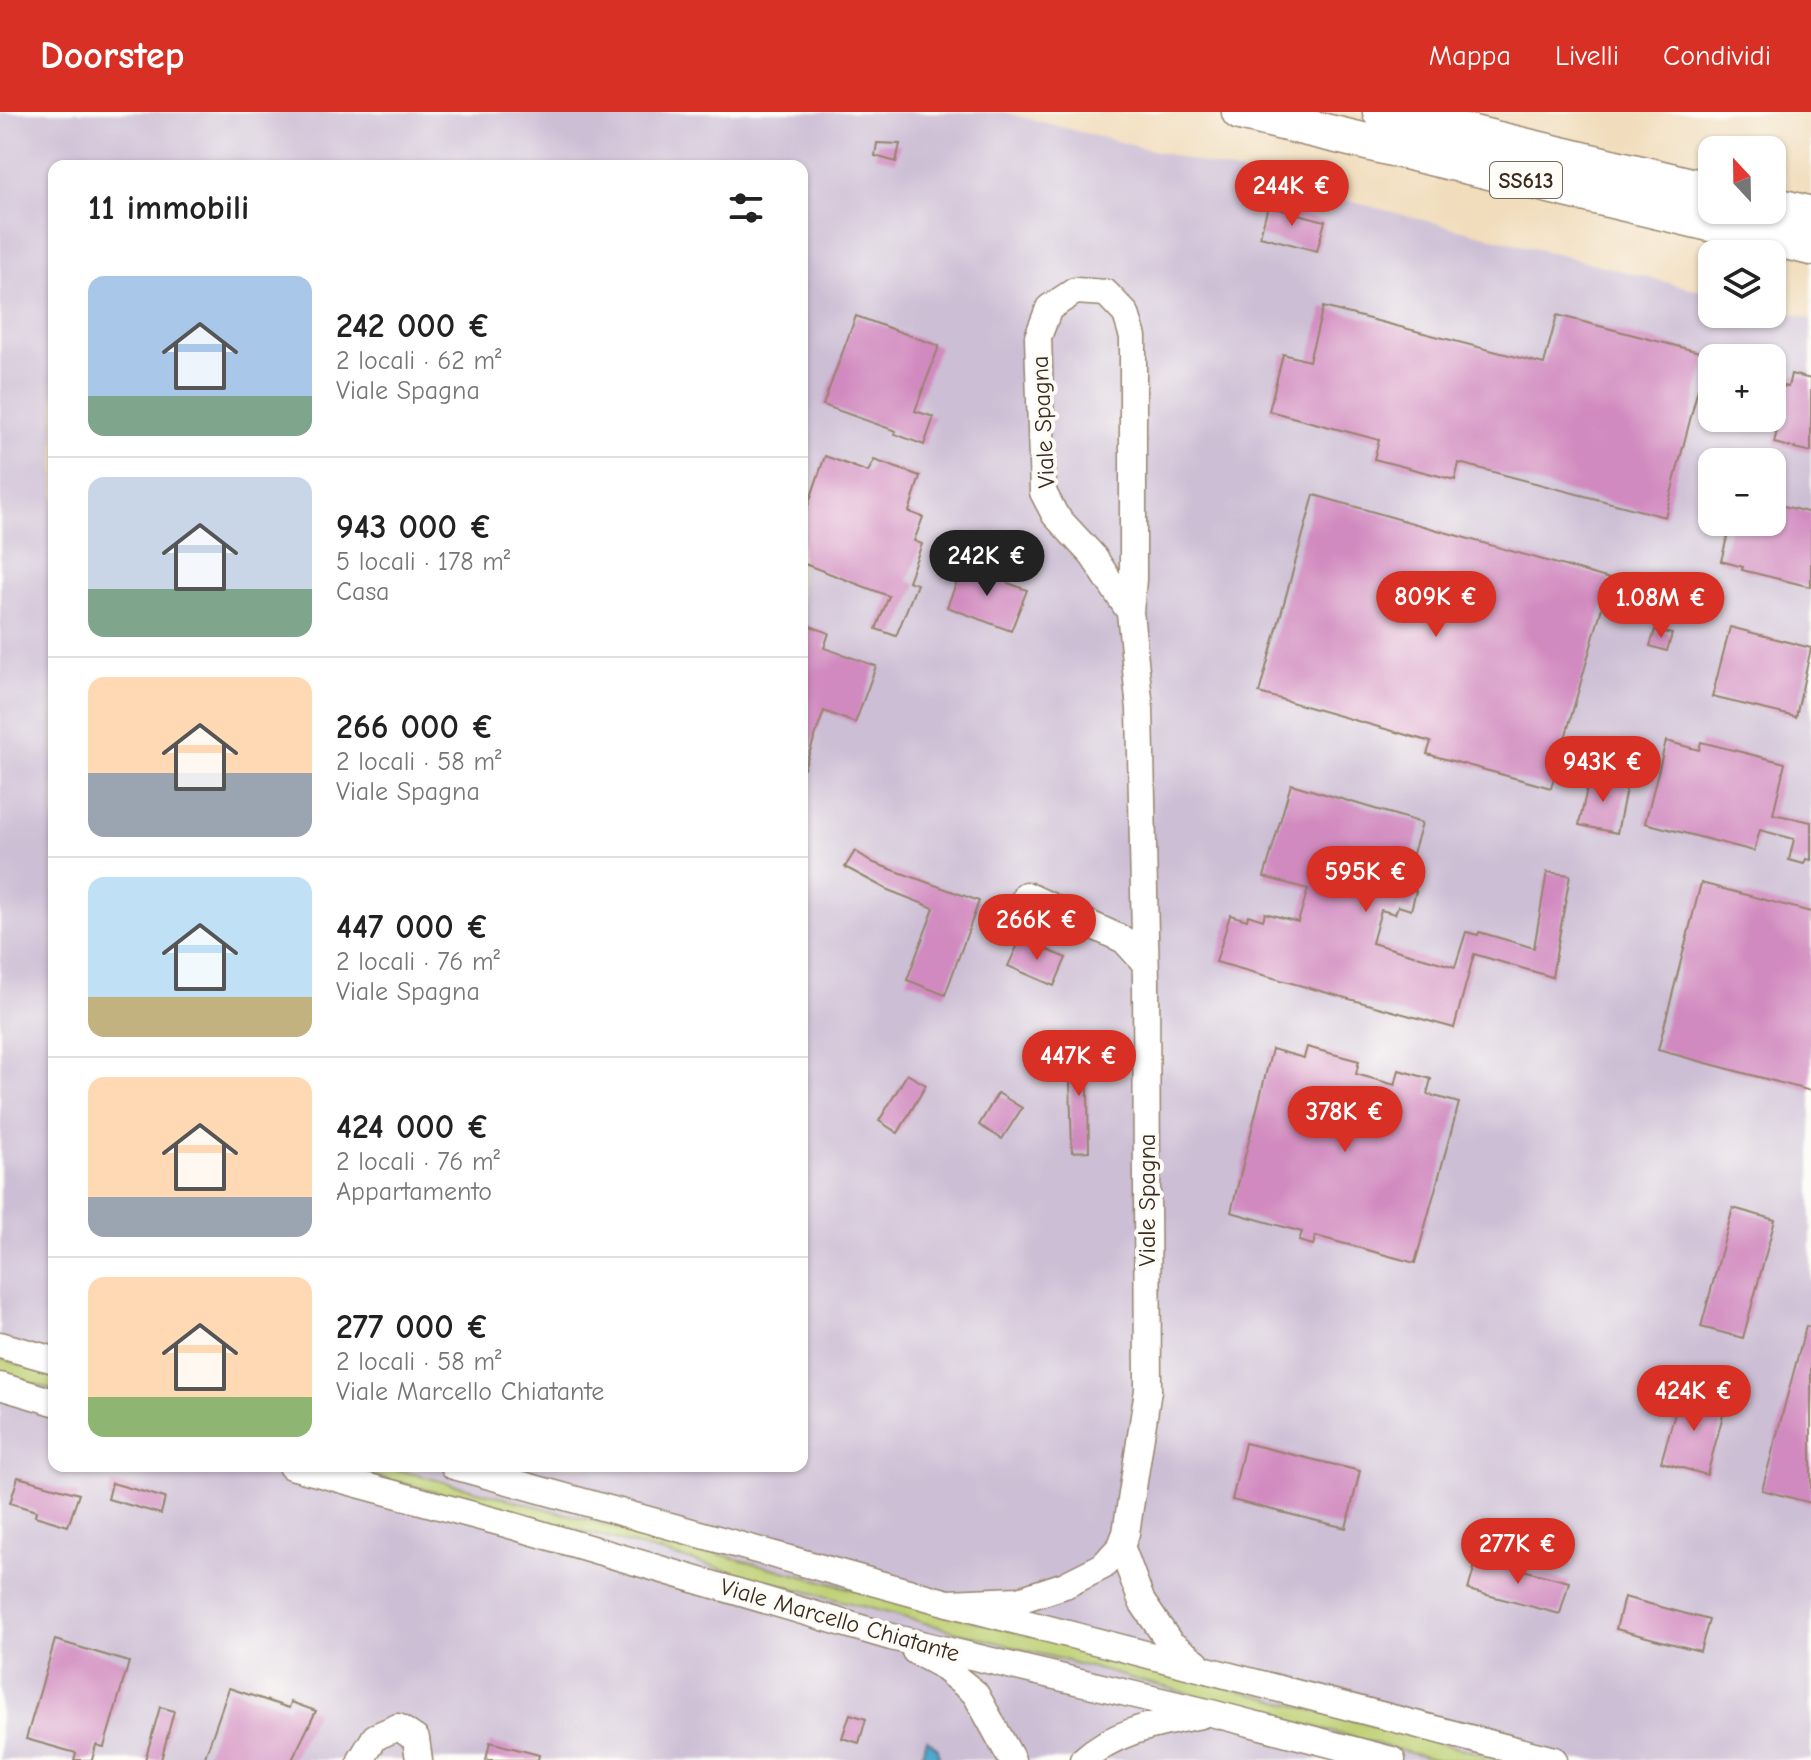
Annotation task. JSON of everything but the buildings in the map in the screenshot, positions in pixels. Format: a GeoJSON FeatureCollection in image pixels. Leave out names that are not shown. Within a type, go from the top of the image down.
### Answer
{"type":"FeatureCollection","features":[{"type":"Feature","properties":{"kind":"highway","name":"SS613"},"geometry":{"type":"LineString","coordinates":[[1240,112],[1811,247]]}},
{"type":"Feature","properties":{"kind":"highway","name":"SS613"},"geometry":{"type":"LineString","coordinates":[[1381,112],[1698,188]]}},
{"type":"Feature","properties":{"kind":"highway"},"geometry":{"type":"LineString","coordinates":[[1786,209],[1811,215]]}},
{"type":"Feature","properties":{"kind":"street","name":"Viale Spagna"},"geometry":{"type":"LineString","coordinates":[[1121,1546],[1126,1533],[1148,1390],[1140,709],[1130,612],[1133,564],[1133,337],[1126,314],[1106,293],[1075,291],[1049,308],[1038,337],[1043,492],[1055,515],[1093,556],[1130,612]]}},
{"type":"Feature","properties":{"kind":"street"},"geometry":{"type":"LineString","coordinates":[[1026,895],[1124,940],[1145,963]]}},
{"type":"Feature","properties":{"kind":"street"},"geometry":{"type":"LineString","coordinates":[[0,1345],[48,1358]]}},
{"type":"Feature","properties":{"kind":"street"},"geometry":{"type":"LineString","coordinates":[[0,1386],[48,1402]]}},
{"type":"Feature","properties":{"kind":"street"},"geometry":{"type":"LineString","coordinates":[[0,1404],[48,1404]]}},
{"type":"Feature","properties":{"kind":"street","name":"Viale Marcello Chiatante"},"geometry":{"type":"LineString","coordinates":[[313,1472],[510,1525],[891,1637],[1211,1713],[1392,1760]]}},
{"type":"Feature","properties":{"kind":"street","name":"Viale Marcello Chiatante"},"geometry":{"type":"LineString","coordinates":[[476,1472],[948,1603],[1554,1760]]}},
{"type":"Feature","properties":{"kind":"street"},"geometry":{"type":"LineString","coordinates":[[948,1603],[1019,1600],[1065,1585],[1103,1566],[1121,1546],[1142,1602],[1170,1643],[1209,1671]]}},
{"type":"Feature","properties":{"kind":"street"},"geometry":{"type":"LineString","coordinates":[[891,1637],[939,1664],[975,1693],[1012,1760]]}},
{"type":"Feature","properties":{"kind":"street"},"geometry":{"type":"LineString","coordinates":[[1083,1760],[1099,1746],[1126,1733],[1211,1713]]}},
{"type":"Feature","properties":{"kind":"street"},"geometry":{"type":"LineString","coordinates":[[361,1760],[375,1737],[398,1727],[416,1739],[419,1760]]}},
{"type":"Feature","properties":{"kind":"shaded area"},"geometry":{"type":"Polygon","coordinates":[[[0,112],[1003,112],[1698,290],[1698,328],[1786,328],[1786,313],[1811,319],[1811,1760],[0,1760],[0,112]]]}},
{"type":"Feature","properties":{"kind":"green space"},"geometry":{"type":"Polygon","coordinates":[[[0,1358],[48,1373],[48,1388],[0,1374],[0,1358]]]}},
{"type":"Feature","properties":{"kind":"green space"},"geometry":{"type":"Polygon","coordinates":[[[360,1472],[406,1472],[1504,1760],[1437,1760],[360,1472]]]}},
{"type":"Feature","properties":{"kind":"water"},"geometry":{"type":"Polygon","coordinates":[[[927,1739],[938,1748],[939,1760],[920,1760],[927,1739]]]}}]}
